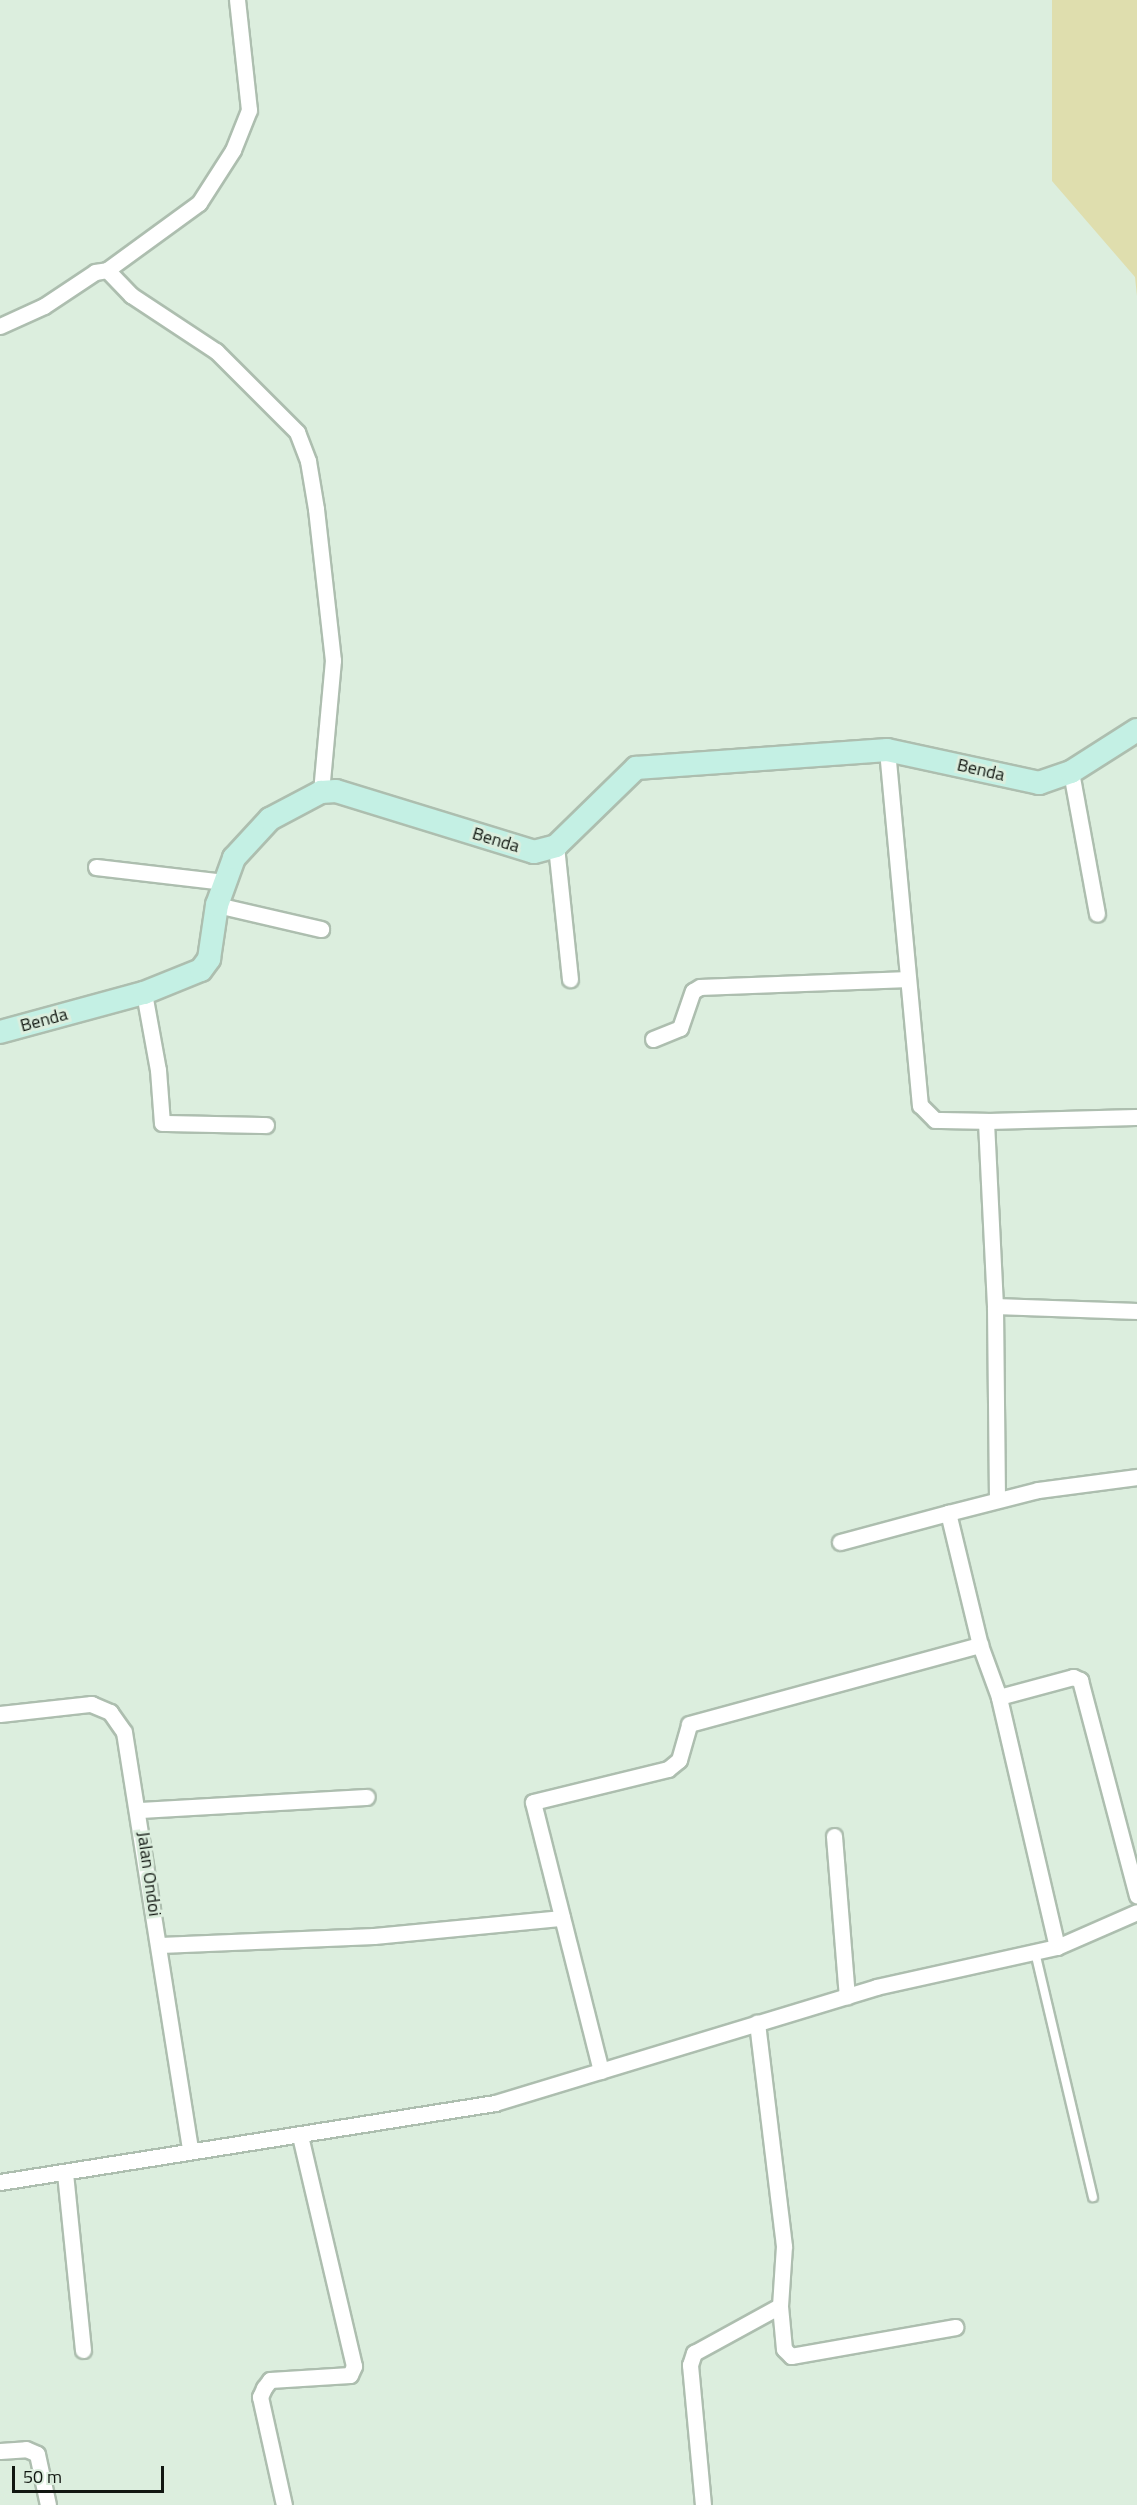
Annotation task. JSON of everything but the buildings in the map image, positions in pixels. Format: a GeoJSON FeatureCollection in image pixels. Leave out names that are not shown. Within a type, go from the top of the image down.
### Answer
{"type":"FeatureCollection","features":[{"type":"Feature","properties":{"kind":"street"},"geometry":{"type":"LineString","coordinates":[[0,326],[44,306],[95,272],[107,270],[199,203],[233,150],[249,110],[237,0]]}},
{"type":"Feature","properties":{"kind":"street"},"geometry":{"type":"LineString","coordinates":[[107,270],[131,295],[216,351],[288,421],[304,444],[316,508],[333,660],[321,792]]}},
{"type":"Feature","properties":{"kind":"street","name":"Benda"},"geometry":{"type":"LineString","coordinates":[[0,1032],[144,993],[201,970],[209,959],[217,905],[234,858],[270,819],[321,792],[336,791],[534,852],[556,846],[636,768],[887,750],[1039,783],[1071,772],[1137,730]]}},
{"type":"Feature","properties":{"kind":"street"},"geometry":{"type":"LineString","coordinates":[[887,750],[920,1105],[926,1116],[935,1120],[986,1121],[1137,1117]]}},
{"type":"Feature","properties":{"kind":"street"},"geometry":{"type":"LineString","coordinates":[[1071,772],[1097,914]]}},
{"type":"Feature","properties":{"kind":"street"},"geometry":{"type":"LineString","coordinates":[[556,846],[570,979]]}},
{"type":"Feature","properties":{"kind":"street"},"geometry":{"type":"LineString","coordinates":[[96,867],[224,882]]}},
{"type":"Feature","properties":{"kind":"street"},"geometry":{"type":"LineString","coordinates":[[217,905],[321,929]]}},
{"type":"Feature","properties":{"kind":"street"},"geometry":{"type":"LineString","coordinates":[[653,1039],[680,1028],[693,991],[700,987],[908,979]]}},
{"type":"Feature","properties":{"kind":"street"},"geometry":{"type":"LineString","coordinates":[[144,993],[159,1070],[162,1123],[266,1125]]}},
{"type":"Feature","properties":{"kind":"street"},"geometry":{"type":"LineString","coordinates":[[986,1121],[995,1306],[997,1498]]}},
{"type":"Feature","properties":{"kind":"street"},"geometry":{"type":"LineString","coordinates":[[995,1306],[1137,1311]]}},
{"type":"Feature","properties":{"kind":"street"},"geometry":{"type":"LineString","coordinates":[[840,1542],[948,1514],[997,1498],[1137,1477]]}},
{"type":"Feature","properties":{"kind":"street"},"geometry":{"type":"LineString","coordinates":[[948,1514],[980,1645],[999,1697],[1057,1947]]}},
{"type":"Feature","properties":{"kind":"street"},"geometry":{"type":"LineString","coordinates":[[601,2070],[533,1802],[668,1769],[680,1760],[688,1724],[980,1645]]}},
{"type":"Feature","properties":{"kind":"street"},"geometry":{"type":"LineString","coordinates":[[999,1697],[1073,1677],[1080,1680],[1137,1896]]}},
{"type":"Feature","properties":{"kind":"street","name":"Jalan Ondoi"},"geometry":{"type":"LineString","coordinates":[[0,1714],[92,1704],[110,1712],[131,1754],[190,2151]]}},
{"type":"Feature","properties":{"kind":"street"},"geometry":{"type":"LineString","coordinates":[[139,1810],[367,1797]]}},
{"type":"Feature","properties":{"kind":"street"},"geometry":{"type":"LineString","coordinates":[[834,1836],[847,1996]]}},
{"type":"Feature","properties":{"kind":"street"},"geometry":{"type":"LineString","coordinates":[[0,2182],[495,2103],[847,1996],[1057,1947],[1137,1912]]}},
{"type":"Feature","properties":{"kind":"street"},"geometry":{"type":"LineString","coordinates":[[160,1945],[374,1936],[562,1918]]}},
{"type":"Feature","properties":{"kind":"street"},"geometry":{"type":"LineString","coordinates":[[757,2024],[784,2246],[780,2306],[784,2349],[791,2356],[955,2327]]}},
{"type":"Feature","properties":{"kind":"street"},"geometry":{"type":"LineString","coordinates":[[284,2505],[260,2397],[264,2388],[270,2380],[350,2375],[354,2366],[300,2135]]}},
{"type":"Feature","properties":{"kind":"street"},"geometry":{"type":"LineString","coordinates":[[65,2173],[83,2350]]}},
{"type":"Feature","properties":{"kind":"street"},"geometry":{"type":"LineString","coordinates":[[703,2505],[690,2365],[694,2353],[780,2306]]}},
{"type":"Feature","properties":{"kind":"street"},"geometry":{"type":"LineString","coordinates":[[0,2451],[26,2449],[37,2454],[48,2505]]}},
{"type":"Feature","properties":{"kind":"lane"},"geometry":{"type":"LineString","coordinates":[[1035,1952],[1093,2198]]}},
{"type":"Feature","properties":{"kind":"green space"},"geometry":{"type":"Polygon","coordinates":[[[1052,0],[1137,0],[1137,296],[1135,277],[1052,181],[1052,0]]]}}]}
